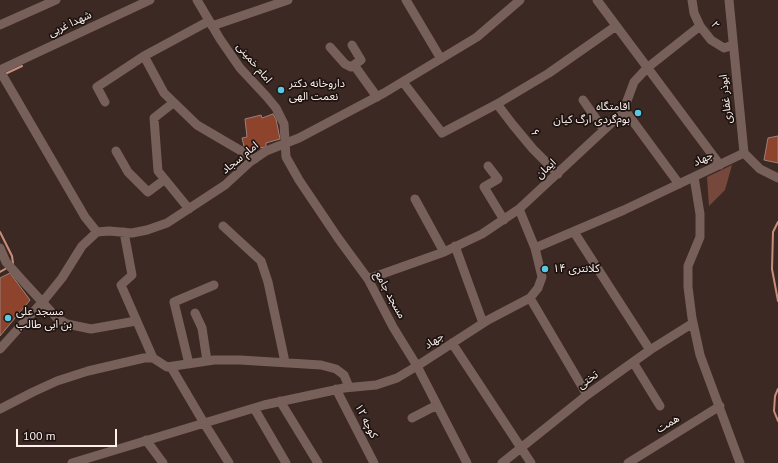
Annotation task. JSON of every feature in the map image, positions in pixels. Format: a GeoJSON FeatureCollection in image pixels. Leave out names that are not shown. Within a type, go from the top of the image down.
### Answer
{"type":"FeatureCollection","features":[{"type":"Feature","properties":{"kind":"street"},"geometry":{"type":"LineString","coordinates":[[0,25],[56,0]]}},
{"type":"Feature","properties":{"kind":"street","name":"شهدا غربی"},"geometry":{"type":"LineString","coordinates":[[1,73],[150,0]]}},
{"type":"Feature","properties":{"kind":"street","name":"امام خمینی"},"geometry":{"type":"LineString","coordinates":[[197,0],[210,24],[240,68],[276,108],[284,124],[286,144]]}},
{"type":"Feature","properties":{"kind":"street"},"geometry":{"type":"LineString","coordinates":[[105,102],[97,87],[144,56],[210,24],[288,0]]}},
{"type":"Feature","properties":{"kind":"street"},"geometry":{"type":"LineString","coordinates":[[406,0],[441,59]]}},
{"type":"Feature","properties":{"kind":"street","name":"امام سجاد"},"geometry":{"type":"LineString","coordinates":[[97,232],[109,231],[132,233],[147,230],[167,223],[225,185],[266,151],[286,144],[319,128],[377,97],[477,37],[520,0]]}},
{"type":"Feature","properties":{"kind":"street"},"geometry":{"type":"LineString","coordinates":[[597,0],[720,165]]}},
{"type":"Feature","properties":{"kind":"street","name":"۲"},"geometry":{"type":"LineString","coordinates":[[692,0],[694,13],[700,26],[711,40],[724,48],[733,45]]}},
{"type":"Feature","properties":{"kind":"street","name":"ابوذر غفاری"},"geometry":{"type":"LineString","coordinates":[[729,0],[744,153]]}},
{"type":"Feature","properties":{"kind":"street"},"geometry":{"type":"LineString","coordinates":[[403,82],[442,133],[498,104],[549,73],[616,26]]}},
{"type":"Feature","properties":{"kind":"street","name":"ایمان"},"geometry":{"type":"LineString","coordinates":[[368,279],[444,252],[482,234],[519,209],[619,116],[624,109],[634,82],[647,68],[700,26]]}},
{"type":"Feature","properties":{"kind":"street"},"geometry":{"type":"LineString","coordinates":[[330,47],[345,64],[351,67],[361,60],[352,45]]}},
{"type":"Feature","properties":{"kind":"street"},"geometry":{"type":"LineString","coordinates":[[144,56],[164,93],[173,103],[197,125],[255,159]]}},
{"type":"Feature","properties":{"kind":"street"},"geometry":{"type":"LineString","coordinates":[[354,65],[377,97]]}},
{"type":"Feature","properties":{"kind":"street"},"geometry":{"type":"LineString","coordinates":[[0,348],[42,302],[62,278],[82,246],[97,232],[85,217],[1,73]]}},
{"type":"Feature","properties":{"kind":"street"},"geometry":{"type":"LineString","coordinates":[[583,100],[604,130]]}},
{"type":"Feature","properties":{"kind":"street"},"geometry":{"type":"LineString","coordinates":[[173,103],[154,118],[158,172],[189,209]]}},
{"type":"Feature","properties":{"kind":"street","name":"۶"},"geometry":{"type":"LineString","coordinates":[[498,104],[533,149],[558,174]]}},
{"type":"Feature","properties":{"kind":"street"},"geometry":{"type":"LineString","coordinates":[[624,109],[679,184]]}},
{"type":"Feature","properties":{"kind":"street","name":"مسجد جامع"},"geometry":{"type":"LineString","coordinates":[[286,144],[286,157],[299,180],[368,279],[393,327],[417,366],[468,463]]}},
{"type":"Feature","properties":{"kind":"street"},"geometry":{"type":"LineString","coordinates":[[116,151],[128,172],[148,192],[164,180]]}},
{"type":"Feature","properties":{"kind":"street"},"geometry":{"type":"LineString","coordinates":[[744,153],[760,169],[778,178]]}},
{"type":"Feature","properties":{"kind":"street","name":"جهاد"},"geometry":{"type":"LineString","coordinates":[[72,463],[87,461],[146,440],[254,408],[336,389],[376,385],[397,378],[483,323],[530,298],[538,288],[542,278],[535,248],[624,210],[744,153]]}},
{"type":"Feature","properties":{"kind":"street"},"geometry":{"type":"LineString","coordinates":[[488,166],[498,179],[484,187],[504,220]]}},
{"type":"Feature","properties":{"kind":"street"},"geometry":{"type":"LineString","coordinates":[[694,177],[700,214],[700,237],[688,266],[688,287],[693,323],[700,355],[740,463]]}},
{"type":"Feature","properties":{"kind":"street"},"geometry":{"type":"LineString","coordinates":[[415,199],[444,252]]}},
{"type":"Feature","properties":{"kind":"street"},"geometry":{"type":"LineString","coordinates":[[519,209],[535,248]]}},
{"type":"Feature","properties":{"kind":"street"},"geometry":{"type":"LineString","coordinates":[[223,226],[261,261],[268,282],[285,362]]}},
{"type":"Feature","properties":{"kind":"street"},"geometry":{"type":"LineString","coordinates":[[124,232],[132,275],[121,285],[153,358],[167,367],[207,361],[240,360],[285,362],[321,366],[336,369],[344,375],[349,387]]}},
{"type":"Feature","properties":{"kind":"street"},"geometry":{"type":"LineString","coordinates":[[574,232],[650,350]]}},
{"type":"Feature","properties":{"kind":"street"},"geometry":{"type":"LineString","coordinates":[[455,246],[483,323]]}},
{"type":"Feature","properties":{"kind":"street"},"geometry":{"type":"LineString","coordinates":[[0,248],[6,265],[57,318],[67,324],[91,329],[136,321]]}},
{"type":"Feature","properties":{"kind":"street"},"geometry":{"type":"LineString","coordinates":[[189,364],[174,302],[214,285]]}},
{"type":"Feature","properties":{"kind":"street"},"geometry":{"type":"LineString","coordinates":[[530,298],[587,395]]}},
{"type":"Feature","properties":{"kind":"street"},"geometry":{"type":"LineString","coordinates":[[195,313],[202,328],[207,361]]}},
{"type":"Feature","properties":{"kind":"street","name":"تختی"},"geometry":{"type":"LineString","coordinates":[[502,463],[587,395],[650,350],[693,323]]}},
{"type":"Feature","properties":{"kind":"street"},"geometry":{"type":"LineString","coordinates":[[452,343],[531,463]]}},
{"type":"Feature","properties":{"kind":"street"},"geometry":{"type":"LineString","coordinates":[[0,409],[57,381],[88,371],[144,358],[153,358]]}},
{"type":"Feature","properties":{"kind":"street"},"geometry":{"type":"LineString","coordinates":[[633,362],[660,406]]}},
{"type":"Feature","properties":{"kind":"street"},"geometry":{"type":"LineString","coordinates":[[171,367],[229,463]]}},
{"type":"Feature","properties":{"kind":"street","name":"کوچه ۱۲"},"geometry":{"type":"LineString","coordinates":[[336,389],[374,463]]}},
{"type":"Feature","properties":{"kind":"street"},"geometry":{"type":"LineString","coordinates":[[280,402],[318,463]]}},
{"type":"Feature","properties":{"kind":"street"},"geometry":{"type":"LineString","coordinates":[[412,418],[437,405]]}},
{"type":"Feature","properties":{"kind":"street","name":"همت"},"geometry":{"type":"LineString","coordinates":[[628,463],[720,406]]}},
{"type":"Feature","properties":{"kind":"street"},"geometry":{"type":"LineString","coordinates":[[254,408],[286,463]]}},
{"type":"Feature","properties":{"kind":"street"},"geometry":{"type":"LineString","coordinates":[[146,440],[163,463]]}},
{"type":"Feature","properties":{"kind":"shaded area"},"geometry":{"type":"Polygon","coordinates":[[[732,165],[725,190],[709,206],[707,177],[732,165]]]}},
{"type":"Feature","properties":{"kind":"building"},"geometry":{"type":"Polygon","coordinates":[[[273,114],[276,119],[280,139],[266,143],[266,147],[245,150],[242,138],[247,137],[245,119],[261,115],[262,118],[273,114]]]}},
{"type":"Feature","properties":{"kind":"building"},"geometry":{"type":"Polygon","coordinates":[[[778,136],[778,163],[764,160],[768,138],[778,136]]]}},
{"type":"Feature","properties":{"kind":"building","name":"مسجد علی بن ابی طالب"},"geometry":{"type":"Polygon","coordinates":[[[10,273],[30,300],[0,336],[0,278],[10,273]]]}},
{"type":"Feature","properties":{"kind":"waterway"},"geometry":{"type":"LineString","coordinates":[[5,74],[22,66]]}},
{"type":"Feature","properties":{"kind":"waterway"},"geometry":{"type":"LineString","coordinates":[[778,222],[773,232],[772,269],[778,301]]}},
{"type":"Feature","properties":{"kind":"waterway"},"geometry":{"type":"LineString","coordinates":[[0,232],[12,256],[12,264]]}},
{"type":"Feature","properties":{"kind":"waterway"},"geometry":{"type":"LineString","coordinates":[[0,272],[7,268]]}},
{"type":"Feature","properties":{"kind":"waterway"},"geometry":{"type":"LineString","coordinates":[[778,389],[775,396],[774,411],[778,421]]}},
{"type":"Feature","properties":{"kind":"place","name":"داروخانه دکتر نعمت الهی"},"geometry":{"type":"Point","coordinates":[281,90]}},
{"type":"Feature","properties":{"kind":"place","name":"اقامتگاه بوم‌گردی ارگ کیان"},"geometry":{"type":"Point","coordinates":[638,113]}},
{"type":"Feature","properties":{"kind":"place","name":"کلانتری ۱۴"},"geometry":{"type":"Point","coordinates":[545,269]}},
{"type":"Feature","properties":{"kind":"place","name":"مسجد علی بن ابی طالب"},"geometry":{"type":"Point","coordinates":[8,318]}}]}
